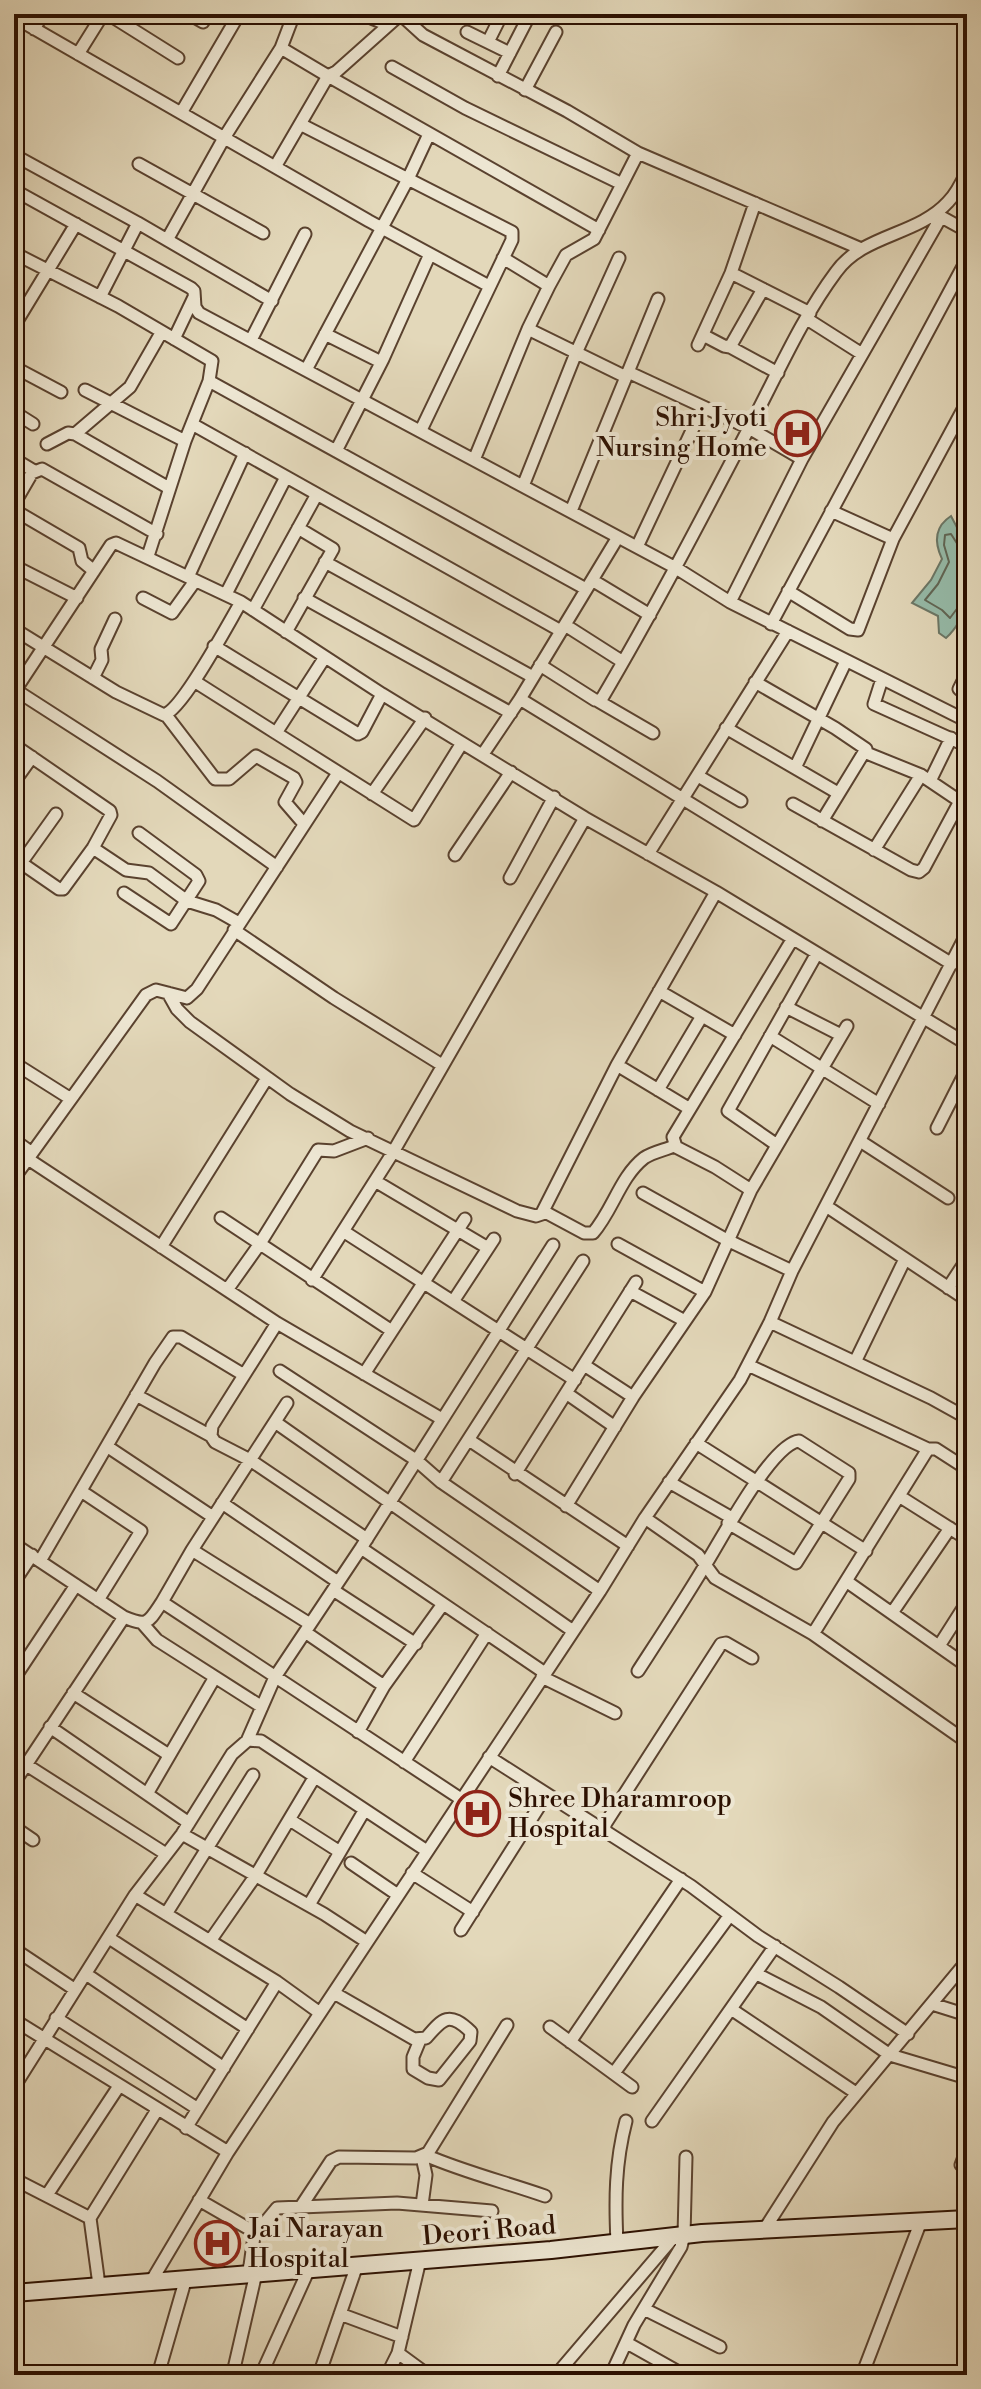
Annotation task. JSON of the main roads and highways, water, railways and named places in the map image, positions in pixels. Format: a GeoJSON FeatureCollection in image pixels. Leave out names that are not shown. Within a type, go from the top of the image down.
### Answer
{"type":"FeatureCollection","features":[{"type":"Feature","properties":{"kind":"water"},"geometry":{"type":"Polygon","coordinates":[[[951,516],[963,539],[967,540],[968,579],[961,617],[946,638],[939,633],[938,616],[912,603],[931,580],[942,559],[937,535],[941,525],[951,516]]]}},
{"type":"Feature","properties":{"kind":"place","name":"Shri Jyoti Nursing Home"},"geometry":{"type":"Point","coordinates":[798,433]}},
{"type":"Feature","properties":{"kind":"place","name":"Shree Dharamroop Hospital"},"geometry":{"type":"Point","coordinates":[477,1814]}},
{"type":"Feature","properties":{"kind":"place","name":"Jai Narayan Hospital"},"geometry":{"type":"Point","coordinates":[217,2244]}}]}
